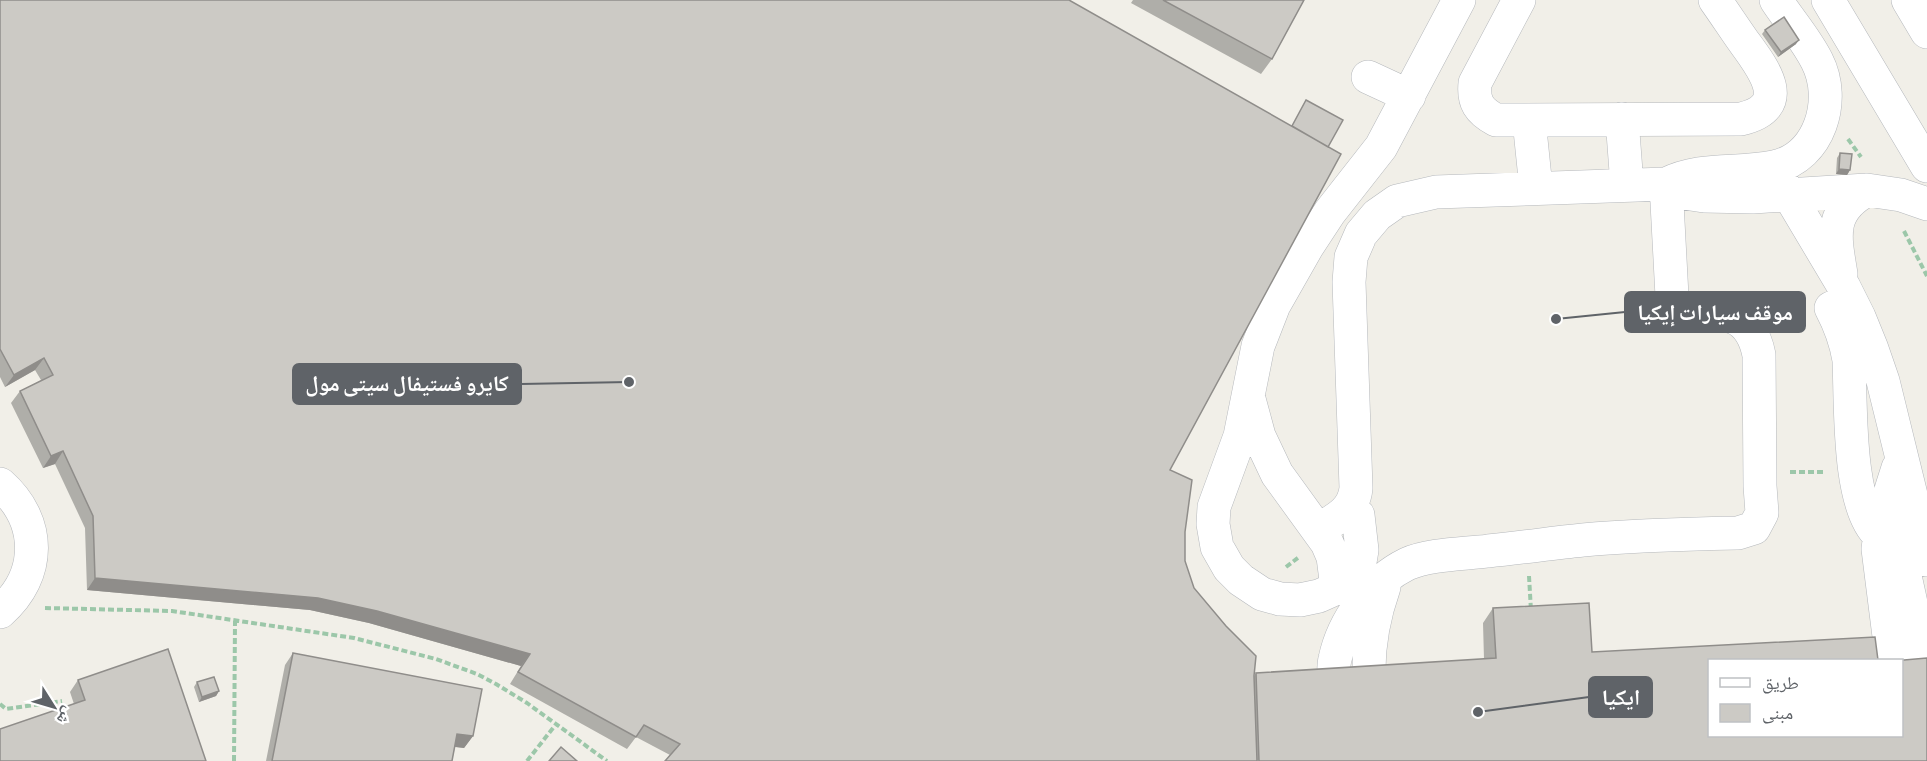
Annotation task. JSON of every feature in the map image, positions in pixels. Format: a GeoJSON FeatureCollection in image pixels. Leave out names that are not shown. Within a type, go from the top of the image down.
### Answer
{"type":"FeatureCollection","features":[{"type":"Feature","properties":{"kind":"street"},"geometry":{"type":"LineString","coordinates":[[1337,588],[1333,557],[1327,543],[1277,474],[1259,436],[1243,373],[1243,351],[1251,319],[1309,214],[1352,154],[1383,88],[1437,0]]}},
{"type":"Feature","properties":{"kind":"street"},"geometry":{"type":"LineString","coordinates":[[1383,88],[1459,0]]}},
{"type":"Feature","properties":{"kind":"street"},"geometry":{"type":"LineString","coordinates":[[1519,0],[1475,83],[1474,95],[1478,106],[1486,115],[1496,120],[1741,118],[1757,115],[1768,104],[1771,87],[1765,71],[1715,0]]}},
{"type":"Feature","properties":{"kind":"street"},"geometry":{"type":"LineString","coordinates":[[1666,184],[1694,195],[1753,197],[1780,181],[1788,163],[1812,144],[1821,125],[1825,105],[1824,83],[1817,60],[1779,26],[1755,0]]}},
{"type":"Feature","properties":{"kind":"street"},"geometry":{"type":"LineString","coordinates":[[1827,0],[1927,166]]}},
{"type":"Feature","properties":{"kind":"street"},"geometry":{"type":"LineString","coordinates":[[1908,0],[1927,32]]}},
{"type":"Feature","properties":{"kind":"street"},"geometry":{"type":"LineString","coordinates":[[1779,26],[1825,105]]}},
{"type":"Feature","properties":{"kind":"street"},"geometry":{"type":"LineString","coordinates":[[1529,120],[1536,188]]}},
{"type":"Feature","properties":{"kind":"street"},"geometry":{"type":"LineString","coordinates":[[1622,120],[1627,185]]}},
{"type":"Feature","properties":{"kind":"street"},"geometry":{"type":"LineString","coordinates":[[1318,530],[1339,517],[1355,497],[1349,282],[1351,257],[1361,234],[1377,215],[1397,201],[1436,192],[1666,184],[1696,173],[1867,190],[1901,195],[1927,204]]}},
{"type":"Feature","properties":{"kind":"street"},"geometry":{"type":"LineString","coordinates":[[1780,181],[1844,287],[1872,349],[1927,560]]}},
{"type":"Feature","properties":{"kind":"street"},"geometry":{"type":"LineString","coordinates":[[1335,682],[1334,661],[1348,623],[1360,606],[1387,577],[1410,563],[1423,559],[1583,540],[1746,531],[1754,528],[1762,513],[1759,355],[1756,338],[1745,324],[1730,316],[1673,315],[1666,184]]}},
{"type":"Feature","properties":{"kind":"street"},"geometry":{"type":"LineString","coordinates":[[1844,287],[1836,243],[1838,219],[1850,201],[1867,190]]}},
{"type":"Feature","properties":{"kind":"street"},"geometry":{"type":"LineString","coordinates":[[1753,197],[1780,223],[1795,243],[1841,328],[1849,360],[1856,482],[1870,525],[1885,521]]}},
{"type":"Feature","properties":{"kind":"street"},"geometry":{"type":"LineString","coordinates":[[1248,397],[1240,436],[1214,507],[1213,524],[1217,547],[1229,568],[1241,580],[1262,594],[1280,599],[1300,600],[1319,596],[1337,588],[1355,572],[1362,550],[1358,515],[1348,508]]}},
{"type":"Feature","properties":{"kind":"street"},"geometry":{"type":"LineString","coordinates":[[1902,457],[1927,478]]}},
{"type":"Feature","properties":{"kind":"street"},"geometry":{"type":"LineString","coordinates":[[1892,659],[1878,549],[1891,490],[1902,457]]}},
{"type":"Feature","properties":{"kind":"street"},"geometry":{"type":"LineString","coordinates":[[0,484],[23,509],[30,530],[31,560],[24,582],[12,602],[0,612]]}},
{"type":"Feature","properties":{"kind":"street"},"geometry":{"type":"LineString","coordinates":[[1885,521],[1926,672]]}},
{"type":"Feature","properties":{"kind":"street"},"geometry":{"type":"LineString","coordinates":[[1369,679],[1368,653],[1372,627],[1387,577]]}},
{"type":"Feature","properties":{"kind":"path"},"geometry":{"type":"LineString","coordinates":[[1760,473],[1854,471]]}},
{"type":"Feature","properties":{"kind":"path"},"geometry":{"type":"LineString","coordinates":[[1280,569],[1295,562],[1318,530]]}},
{"type":"Feature","properties":{"kind":"path"},"geometry":{"type":"LineString","coordinates":[[1528,547],[1532,621]]}},
{"type":"Feature","properties":{"kind":"path"},"geometry":{"type":"LineString","coordinates":[[34,608],[172,611],[354,638],[436,658],[496,684],[556,723],[607,761]]}},
{"type":"Feature","properties":{"kind":"path"},"geometry":{"type":"LineString","coordinates":[[234,761],[235,621]]}},
{"type":"Feature","properties":{"kind":"path"},"geometry":{"type":"LineString","coordinates":[[0,704],[6,709],[62,701]]}},
{"type":"Feature","properties":{"kind":"path"},"geometry":{"type":"LineString","coordinates":[[527,761],[556,723]]}},
{"type":"Feature","properties":{"kind":"building"},"geometry":{"type":"Polygon","coordinates":[[[0,0],[1069,0],[1341,154],[1170,470],[1192,480],[1185,532],[1185,561],[1194,588],[1226,626],[1256,656],[1254,676],[1257,761],[665,761],[680,744],[644,725],[636,737],[518,672],[530,654],[377,611],[318,598],[95,578],[93,516],[63,451],[51,456],[20,391],[53,375],[44,358],[14,375],[0,349],[0,0]]]}},
{"type":"Feature","properties":{"kind":"building"},"geometry":{"type":"Polygon","coordinates":[[[1163,0],[1304,0],[1272,59],[1163,0]]]}},
{"type":"Feature","properties":{"kind":"building"},"geometry":{"type":"Polygon","coordinates":[[[1784,17],[1799,40],[1781,52],[1765,30],[1784,17]]]}},
{"type":"Feature","properties":{"kind":"building"},"geometry":{"type":"Polygon","coordinates":[[[1306,100],[1343,120],[1328,147],[1292,126],[1306,100]]]}},
{"type":"Feature","properties":{"kind":"building"},"geometry":{"type":"Polygon","coordinates":[[[1840,153],[1852,154],[1850,170],[1839,169],[1840,153]]]}},
{"type":"Feature","properties":{"kind":"building"},"geometry":{"type":"Polygon","coordinates":[[[1589,603],[1592,652],[1875,637],[1878,659],[1708,659],[1708,737],[1903,737],[1903,660],[1927,658],[1927,761],[1259,761],[1256,673],[1496,658],[1493,608],[1589,603]]]}},
{"type":"Feature","properties":{"kind":"building"},"geometry":{"type":"Polygon","coordinates":[[[168,649],[206,761],[0,761],[0,729],[85,700],[78,680],[168,649]]]}},
{"type":"Feature","properties":{"kind":"building"},"geometry":{"type":"Polygon","coordinates":[[[293,653],[482,689],[473,736],[457,734],[452,761],[272,761],[293,653]]]}},
{"type":"Feature","properties":{"kind":"building"},"geometry":{"type":"Polygon","coordinates":[[[214,677],[219,691],[202,697],[197,682],[214,677]]]}},
{"type":"Feature","properties":{"kind":"building"},"geometry":{"type":"Polygon","coordinates":[[[561,747],[577,761],[549,761],[561,747]]]}},
{"type":"Feature","properties":{"kind":"place","name":"موقف سيارات إيكيا"},"geometry":{"type":"Point","coordinates":[1556,319]}},
{"type":"Feature","properties":{"kind":"place","name":"كايرو فستيفال سيتى مول"},"geometry":{"type":"Point","coordinates":[629,382]}},
{"type":"Feature","properties":{"kind":"place","name":"ايكيا"},"geometry":{"type":"Point","coordinates":[1478,712]}}]}
